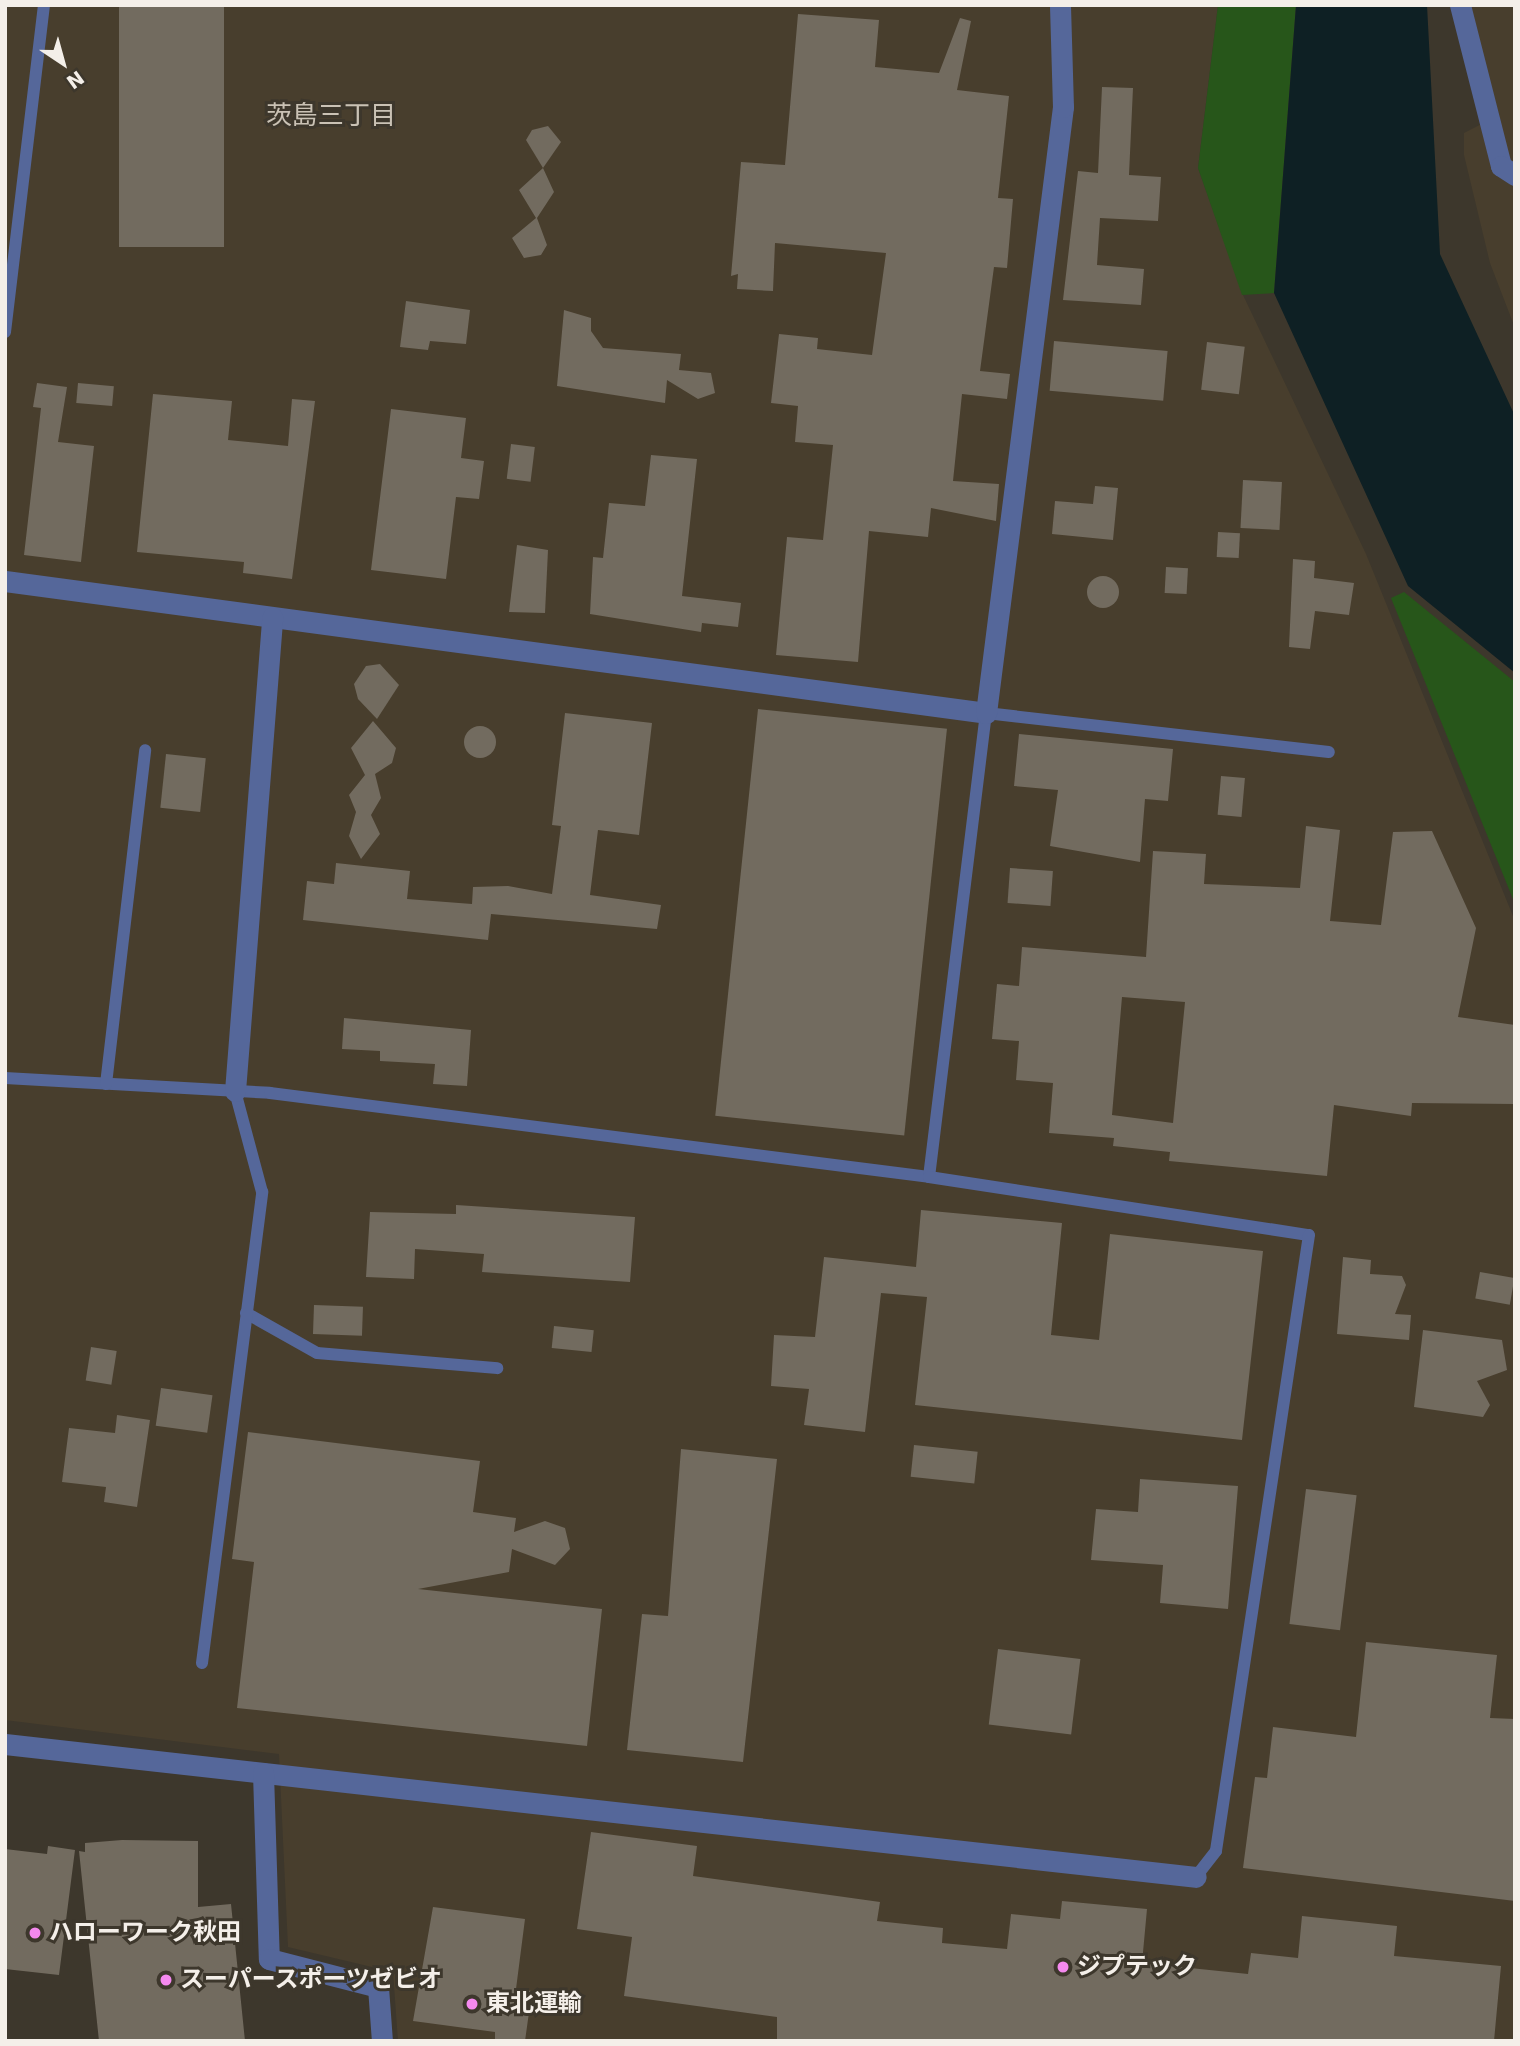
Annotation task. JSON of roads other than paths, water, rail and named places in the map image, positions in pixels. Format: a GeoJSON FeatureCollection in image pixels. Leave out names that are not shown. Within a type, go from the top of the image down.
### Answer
{"type":"FeatureCollection","features":[{"type":"Feature","properties":{"kind":"street"},"geometry":{"type":"LineString","coordinates":[[5,581],[986,713],[1063,107],[1060,5]]}},
{"type":"Feature","properties":{"kind":"street"},"geometry":{"type":"LineString","coordinates":[[1460,5],[1501,166],[1514,177]]}},
{"type":"Feature","properties":{"kind":"street"},"geometry":{"type":"LineString","coordinates":[[235,1091],[272,617]]}},
{"type":"Feature","properties":{"kind":"street"},"geometry":{"type":"LineString","coordinates":[[5,1744],[1196,1877]]}},
{"type":"Feature","properties":{"kind":"street"},"geometry":{"type":"LineString","coordinates":[[263,1773],[269,1959],[378,1987],[382,2041]]}},
{"type":"Feature","properties":{"kind":"lane"},"geometry":{"type":"LineString","coordinates":[[5,332],[44,5]]}},
{"type":"Feature","properties":{"kind":"lane"},"geometry":{"type":"LineString","coordinates":[[929,1177],[986,713],[1329,752]]}},
{"type":"Feature","properties":{"kind":"lane"},"geometry":{"type":"LineString","coordinates":[[106,1084],[145,750]]}},
{"type":"Feature","properties":{"kind":"lane"},"geometry":{"type":"LineString","coordinates":[[5,1078],[235,1091],[929,1177],[1309,1235],[1216,1851],[1196,1877]]}},
{"type":"Feature","properties":{"kind":"lane"},"geometry":{"type":"LineString","coordinates":[[202,1664],[262,1192],[235,1091]]}},
{"type":"Feature","properties":{"kind":"lane"},"geometry":{"type":"LineString","coordinates":[[246,1313],[317,1353],[497,1368]]}},
{"type":"Feature","properties":{"kind":"place","name":"ハローワーク秋田"},"geometry":{"type":"Point","coordinates":[35,1933]}},
{"type":"Feature","properties":{"kind":"place","name":"ジプテック"},"geometry":{"type":"Point","coordinates":[1063,1967]}},
{"type":"Feature","properties":{"kind":"place","name":"スーパースポーツゼビオ"},"geometry":{"type":"Point","coordinates":[166,1980]}},
{"type":"Feature","properties":{"kind":"place","name":"東北運輸"},"geometry":{"type":"Point","coordinates":[472,2004]}},
{"type":"Feature","properties":{"kind":"district","name":"茨島三丁目"},"geometry":{"type":"Point","coordinates":[331,116]}}]}
